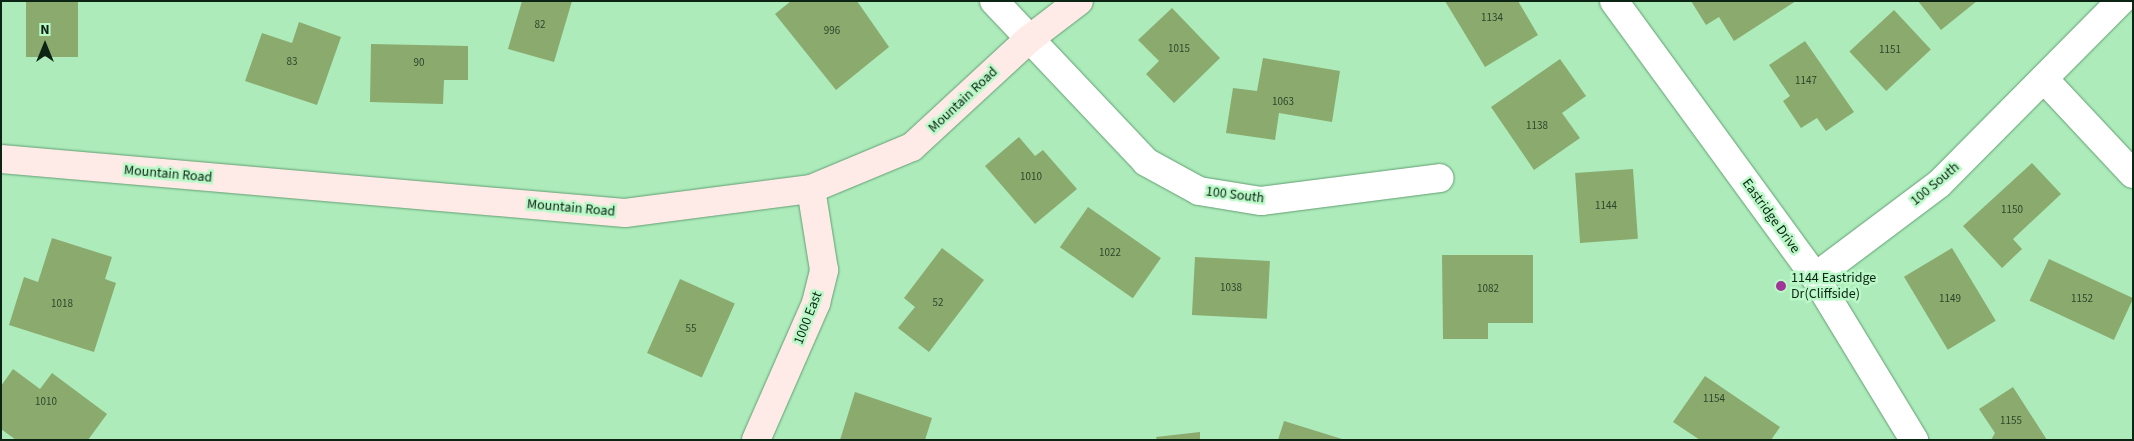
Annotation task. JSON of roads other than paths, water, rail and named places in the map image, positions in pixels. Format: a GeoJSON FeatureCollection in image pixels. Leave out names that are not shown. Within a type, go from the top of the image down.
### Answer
{"type":"FeatureCollection","features":[{"type":"Feature","properties":{"kind":"street","name":"100 South"},"geometry":{"type":"LineString","coordinates":[[994,1],[1028,40],[1146,162],[1199,191],[1261,201],[1440,178]]}},
{"type":"Feature","properties":{"kind":"street","name":"Mountain Road"},"geometry":{"type":"LineString","coordinates":[[1,159],[625,213],[811,189],[912,146],[1028,40],[1079,1]]}},
{"type":"Feature","properties":{"kind":"street","name":"Eastridge Drive"},"geometry":{"type":"LineString","coordinates":[[1614,1],[1815,277],[1914,440]]}},
{"type":"Feature","properties":{"kind":"street","name":"100 South"},"geometry":{"type":"LineString","coordinates":[[1815,277],[1939,184],[2121,1]]}},
{"type":"Feature","properties":{"kind":"street"},"geometry":{"type":"LineString","coordinates":[[2044,79],[2133,174]]}},
{"type":"Feature","properties":{"kind":"street","name":"1000 East"},"geometry":{"type":"LineString","coordinates":[[756,440],[816,303],[824,270],[811,189]]}},
{"type":"Feature","properties":{"kind":"place","name":"1144 Eastridge Dr(Cliffside)"},"geometry":{"type":"Point","coordinates":[1781,286]}}]}
